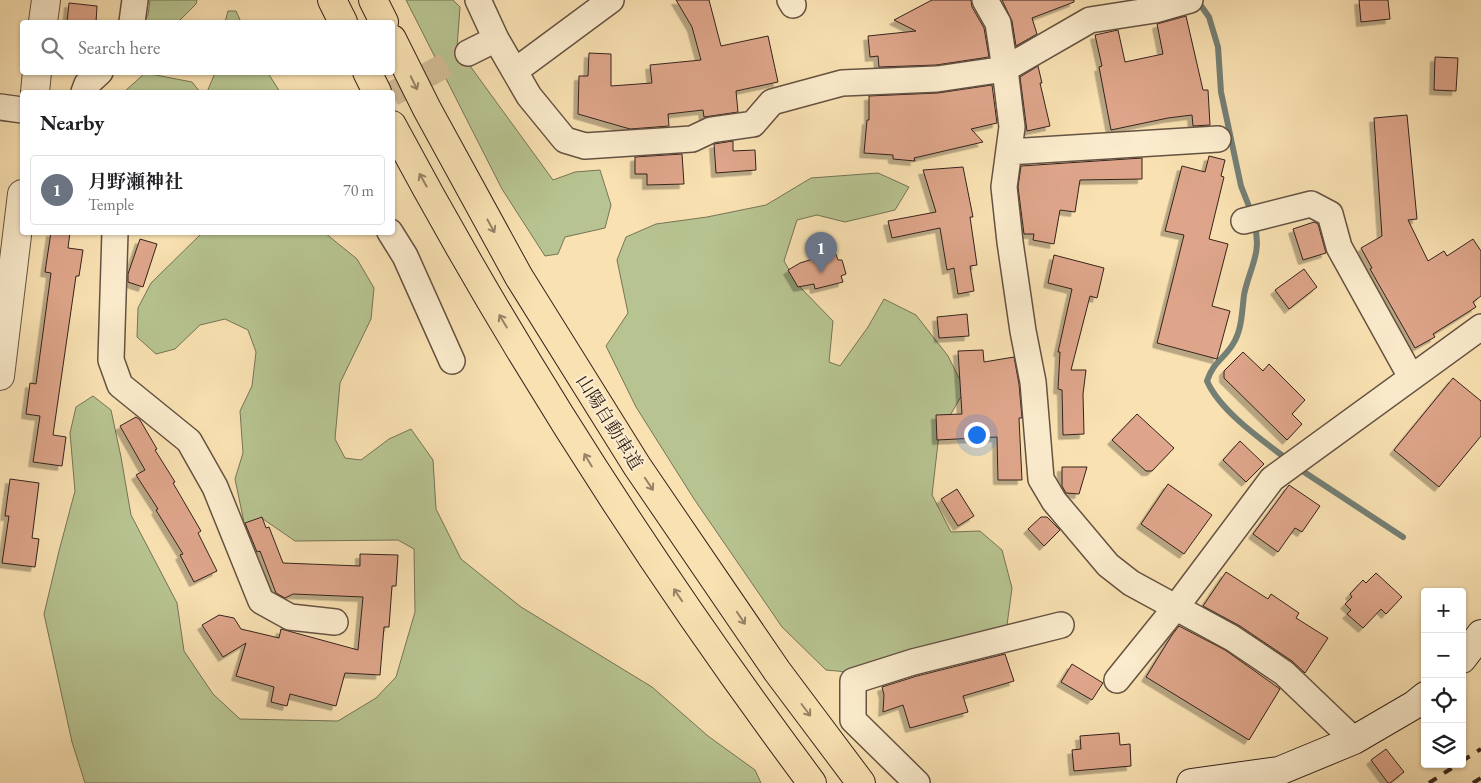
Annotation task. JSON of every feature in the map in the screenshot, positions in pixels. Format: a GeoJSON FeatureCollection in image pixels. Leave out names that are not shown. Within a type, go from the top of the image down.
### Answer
{"type":"FeatureCollection","features":[{"type":"Feature","properties":{"kind":"highway"},"geometry":{"type":"LineString","coordinates":[[332,0],[342,20]]}},
{"type":"Feature","properties":{"kind":"highway"},"geometry":{"type":"LineString","coordinates":[[373,0],[383,20]]}},
{"type":"Feature","properties":{"kind":"highway","name":"山陽自動車道"},"geometry":{"type":"LineString","coordinates":[[395,45],[427,109],[519,277],[637,466],[777,671],[861,783]]}},
{"type":"Feature","properties":{"kind":"highway"},"geometry":{"type":"LineString","coordinates":[[368,75],[376,90]]}},
{"type":"Feature","properties":{"kind":"highway"},"geometry":{"type":"LineString","coordinates":[[395,130],[487,295],[604,487],[745,693],[812,783]]}},
{"type":"Feature","properties":{"kind":"main road"},"geometry":{"type":"LineString","coordinates":[[43,20],[46,0]]}},
{"type":"Feature","properties":{"kind":"main road"},"geometry":{"type":"LineString","coordinates":[[35,90],[37,75]]}},
{"type":"Feature","properties":{"kind":"main road"},"geometry":{"type":"LineString","coordinates":[[0,376],[9,231],[20,200]]}},
{"type":"Feature","properties":{"kind":"main road"},"geometry":{"type":"LineString","coordinates":[[1466,654],[1481,634]]}},
{"type":"Feature","properties":{"kind":"main road"},"geometry":{"type":"LineString","coordinates":[[1191,783],[1276,777],[1354,740],[1421,699]]}},
{"type":"Feature","properties":{"kind":"street"},"geometry":{"type":"LineString","coordinates":[[132,20],[135,0]]}},
{"type":"Feature","properties":{"kind":"street"},"geometry":{"type":"LineString","coordinates":[[478,0],[496,39],[529,96],[565,140],[585,146],[692,139],[711,130],[753,124],[772,102],[842,83],[938,80],[1005,69],[1090,20],[1128,7],[1155,10],[1190,0]]}},
{"type":"Feature","properties":{"kind":"street"},"geometry":{"type":"LineString","coordinates":[[515,70],[611,0]]}},
{"type":"Feature","properties":{"kind":"street"},"geometry":{"type":"LineString","coordinates":[[985,0],[998,23],[1012,127],[1004,187],[1023,330],[1033,382],[1041,479],[1054,501],[1108,565],[1131,583],[1232,638],[1284,673],[1354,740]]}},
{"type":"Feature","properties":{"kind":"street"},"geometry":{"type":"LineString","coordinates":[[468,53],[496,39]]}},
{"type":"Feature","properties":{"kind":"street"},"geometry":{"type":"LineString","coordinates":[[85,90],[87,84],[97,75]]}},
{"type":"Feature","properties":{"kind":"street"},"geometry":{"type":"LineString","coordinates":[[0,107],[20,110]]}},
{"type":"Feature","properties":{"kind":"street"},"geometry":{"type":"LineString","coordinates":[[1008,152],[1218,139]]}},
{"type":"Feature","properties":{"kind":"street"},"geometry":{"type":"LineString","coordinates":[[1244,221],[1311,204],[1330,214],[1339,247],[1411,377]]}},
{"type":"Feature","properties":{"kind":"street"},"geometry":{"type":"LineString","coordinates":[[115,235],[111,360],[120,385],[188,442],[215,487],[261,601],[290,617],[335,622]]}},
{"type":"Feature","properties":{"kind":"street"},"geometry":{"type":"LineString","coordinates":[[392,235],[405,256],[452,361]]}},
{"type":"Feature","properties":{"kind":"street"},"geometry":{"type":"LineString","coordinates":[[1117,680],[1176,607],[1272,478],[1481,327]]}},
{"type":"Feature","properties":{"kind":"street"},"geometry":{"type":"LineString","coordinates":[[917,783],[853,720],[853,681],[913,662],[1060,625]]}},
{"type":"Feature","properties":{"kind":"green space"},"geometry":{"type":"Polygon","coordinates":[[[150,0],[197,0],[196,4],[180,20],[145,20],[148,15],[150,0]]]}},
{"type":"Feature","properties":{"kind":"green space"},"geometry":{"type":"Polygon","coordinates":[[[406,0],[453,0],[460,7],[457,48],[553,180],[575,172],[600,170],[611,205],[605,228],[565,237],[558,254],[545,256],[502,189],[406,0]]]}},
{"type":"Feature","properties":{"kind":"green space"},"geometry":{"type":"Polygon","coordinates":[[[228,11],[236,11],[240,20],[226,20],[228,11]]]}},
{"type":"Feature","properties":{"kind":"green space"},"geometry":{"type":"Polygon","coordinates":[[[143,75],[155,75],[192,82],[198,90],[126,90],[143,75]]]}},
{"type":"Feature","properties":{"kind":"green space"},"geometry":{"type":"Polygon","coordinates":[[[214,75],[269,75],[279,90],[208,90],[214,75]]]}},
{"type":"Feature","properties":{"kind":"green space"},"geometry":{"type":"Polygon","coordinates":[[[878,173],[909,187],[895,210],[845,222],[817,215],[797,220],[784,261],[797,284],[833,321],[829,362],[840,366],[868,327],[884,299],[916,315],[948,356],[965,390],[939,434],[932,495],[951,532],[980,531],[1002,550],[1012,588],[1007,625],[983,642],[859,673],[826,670],[782,627],[694,499],[636,407],[606,346],[628,313],[617,260],[626,237],[656,224],[707,217],[766,205],[811,178],[878,173]]]}},
{"type":"Feature","properties":{"kind":"green space"},"geometry":{"type":"Polygon","coordinates":[[[200,235],[327,235],[357,259],[374,288],[371,319],[340,383],[335,439],[345,458],[361,460],[389,439],[411,429],[433,460],[436,509],[461,559],[521,607],[652,687],[708,736],[755,770],[761,783],[85,783],[72,742],[44,614],[75,491],[70,433],[76,407],[93,396],[111,410],[131,515],[177,603],[184,651],[213,694],[240,719],[338,721],[376,698],[396,677],[415,612],[414,549],[398,540],[295,541],[263,519],[245,527],[235,479],[243,453],[240,411],[252,386],[256,352],[248,330],[225,319],[200,325],[175,349],[156,354],[137,337],[138,308],[151,283],[200,235]]]}},
{"type":"Feature","properties":{"kind":"building"},"geometry":{"type":"Polygon","coordinates":[[[676,0],[709,0],[721,46],[768,36],[778,82],[736,91],[738,112],[704,117],[703,110],[668,114],[669,126],[630,129],[578,114],[579,76],[588,76],[589,53],[611,54],[611,86],[652,83],[650,65],[701,60],[692,27],[676,0]]]}},
{"type":"Feature","properties":{"kind":"building"},"geometry":{"type":"Polygon","coordinates":[[[932,0],[971,0],[972,7],[984,28],[989,57],[936,65],[879,67],[878,56],[870,57],[868,36],[916,31],[894,20],[932,0]]]}},
{"type":"Feature","properties":{"kind":"building"},"geometry":{"type":"Polygon","coordinates":[[[1002,0],[1074,0],[1074,2],[1032,18],[1037,34],[1016,46],[1012,21],[1002,0]]]}},
{"type":"Feature","properties":{"kind":"building"},"geometry":{"type":"Polygon","coordinates":[[[1359,0],[1388,0],[1390,19],[1361,22],[1359,0]]]}},
{"type":"Feature","properties":{"kind":"building"},"geometry":{"type":"Polygon","coordinates":[[[69,3],[97,6],[96,20],[67,20],[69,3]]]}},
{"type":"Feature","properties":{"kind":"building"},"geometry":{"type":"Polygon","coordinates":[[[1186,16],[1203,90],[1208,90],[1210,125],[1193,126],[1192,115],[1111,130],[1099,67],[1102,66],[1095,35],[1118,30],[1125,62],[1163,54],[1157,24],[1186,16]]]}},
{"type":"Feature","properties":{"kind":"building"},"geometry":{"type":"Polygon","coordinates":[[[1435,57],[1458,58],[1456,91],[1434,90],[1435,57]]]}},
{"type":"Feature","properties":{"kind":"building"},"geometry":{"type":"Polygon","coordinates":[[[1038,66],[1050,126],[1027,131],[1020,77],[1038,66]]]}},
{"type":"Feature","properties":{"kind":"building"},"geometry":{"type":"Polygon","coordinates":[[[992,85],[997,123],[971,129],[983,142],[914,158],[915,161],[893,159],[893,155],[864,153],[867,120],[869,120],[869,96],[938,93],[992,85]]]}},
{"type":"Feature","properties":{"kind":"building"},"geometry":{"type":"Polygon","coordinates":[[[1407,115],[1417,219],[1408,220],[1428,261],[1444,251],[1447,256],[1473,239],[1481,251],[1481,296],[1473,302],[1476,307],[1433,334],[1435,337],[1415,348],[1370,269],[1372,268],[1361,248],[1382,236],[1374,118],[1407,115]]]}},
{"type":"Feature","properties":{"kind":"building"},"geometry":{"type":"Polygon","coordinates":[[[733,141],[733,151],[755,150],[756,170],[716,173],[714,144],[733,141]]]}},
{"type":"Feature","properties":{"kind":"building"},"geometry":{"type":"Polygon","coordinates":[[[682,154],[684,184],[647,185],[647,174],[635,174],[635,157],[682,154]]]}},
{"type":"Feature","properties":{"kind":"building"},"geometry":{"type":"Polygon","coordinates":[[[1209,156],[1225,160],[1221,176],[1224,177],[1209,239],[1228,244],[1212,306],[1230,311],[1217,359],[1157,343],[1184,235],[1165,231],[1182,166],[1205,172],[1209,156]]]}},
{"type":"Feature","properties":{"kind":"building"},"geometry":{"type":"Polygon","coordinates":[[[1142,158],[1142,179],[1080,180],[1075,212],[1060,210],[1054,244],[1033,240],[1034,234],[1024,234],[1018,187],[1021,166],[1142,158]]]}},
{"type":"Feature","properties":{"kind":"building"},"geometry":{"type":"Polygon","coordinates":[[[963,167],[973,217],[970,217],[977,265],[970,266],[974,291],[958,294],[954,268],[947,270],[940,228],[892,238],[888,221],[936,212],[923,170],[963,167]]]}},
{"type":"Feature","properties":{"kind":"building"},"geometry":{"type":"Polygon","coordinates":[[[1314,222],[1318,224],[1326,253],[1303,260],[1293,229],[1314,222]]]}},
{"type":"Feature","properties":{"kind":"building"},"geometry":{"type":"Polygon","coordinates":[[[51,235],[70,235],[68,248],[83,250],[79,276],[76,276],[53,435],[66,437],[62,466],[33,462],[40,416],[26,414],[30,383],[36,384],[51,273],[45,272],[51,235]]]}},
{"type":"Feature","properties":{"kind":"building"},"geometry":{"type":"Polygon","coordinates":[[[140,239],[157,244],[143,287],[128,282],[128,274],[140,239]]]}},
{"type":"Feature","properties":{"kind":"building"},"geometry":{"type":"Polygon","coordinates":[[[835,252],[838,260],[842,260],[846,274],[841,276],[843,282],[815,289],[814,284],[798,287],[788,270],[800,263],[835,252]]]}},
{"type":"Feature","properties":{"kind":"building"},"geometry":{"type":"Polygon","coordinates":[[[1054,255],[1104,268],[1097,298],[1090,296],[1071,370],[1086,370],[1083,394],[1084,434],[1063,435],[1062,390],[1058,389],[1060,352],[1058,352],[1072,289],[1048,283],[1054,255]]]}},
{"type":"Feature","properties":{"kind":"building"},"geometry":{"type":"Polygon","coordinates":[[[1304,269],[1317,287],[1289,309],[1275,290],[1304,269]]]}},
{"type":"Feature","properties":{"kind":"building"},"geometry":{"type":"Polygon","coordinates":[[[967,314],[969,336],[939,338],[937,317],[967,314]]]}},
{"type":"Feature","properties":{"kind":"building"},"geometry":{"type":"Polygon","coordinates":[[[983,350],[984,362],[1014,357],[1022,418],[1019,418],[1022,480],[998,480],[997,437],[937,440],[936,415],[962,414],[958,351],[983,350]]]}},
{"type":"Feature","properties":{"kind":"building"},"geometry":{"type":"Polygon","coordinates":[[[1243,352],[1263,371],[1269,364],[1305,400],[1292,414],[1302,424],[1287,440],[1224,378],[1224,371],[1243,352]]]}},
{"type":"Feature","properties":{"kind":"building"},"geometry":{"type":"Polygon","coordinates":[[[1453,378],[1481,401],[1481,436],[1439,487],[1394,450],[1453,378]]]}},
{"type":"Feature","properties":{"kind":"building"},"geometry":{"type":"Polygon","coordinates":[[[1137,414],[1174,448],[1152,471],[1146,471],[1112,440],[1137,414]]]}},
{"type":"Feature","properties":{"kind":"building"},"geometry":{"type":"Polygon","coordinates":[[[136,417],[140,420],[157,449],[155,450],[175,482],[173,483],[201,531],[198,533],[217,571],[194,582],[180,555],[183,554],[156,510],[158,509],[136,475],[145,470],[120,426],[136,417]]]}},
{"type":"Feature","properties":{"kind":"building"},"geometry":{"type":"Polygon","coordinates":[[[1240,441],[1264,464],[1246,482],[1223,460],[1240,441]]]}},
{"type":"Feature","properties":{"kind":"building"},"geometry":{"type":"Polygon","coordinates":[[[1062,467],[1087,467],[1079,494],[1066,493],[1062,486],[1062,467]]]}},
{"type":"Feature","properties":{"kind":"building"},"geometry":{"type":"Polygon","coordinates":[[[10,479],[39,483],[32,538],[39,539],[35,567],[2,563],[9,516],[5,516],[10,479]]]}},
{"type":"Feature","properties":{"kind":"building"},"geometry":{"type":"Polygon","coordinates":[[[1168,484],[1212,515],[1184,554],[1141,524],[1168,484]]]}},
{"type":"Feature","properties":{"kind":"building"},"geometry":{"type":"Polygon","coordinates":[[[1289,485],[1320,506],[1302,532],[1295,528],[1278,552],[1253,534],[1289,485]]]}},
{"type":"Feature","properties":{"kind":"building"},"geometry":{"type":"Polygon","coordinates":[[[957,489],[974,516],[958,526],[941,499],[957,489]]]}},
{"type":"Feature","properties":{"kind":"building"},"geometry":{"type":"Polygon","coordinates":[[[262,517],[266,528],[269,527],[283,563],[360,566],[360,554],[398,555],[396,586],[392,586],[389,627],[384,627],[380,675],[345,673],[336,706],[290,694],[287,706],[271,702],[274,687],[236,676],[246,643],[223,657],[202,625],[219,615],[234,618],[241,629],[279,638],[281,629],[358,650],[363,597],[293,594],[285,598],[276,593],[260,551],[257,552],[245,523],[262,517]]]}},
{"type":"Feature","properties":{"kind":"building"},"geometry":{"type":"Polygon","coordinates":[[[1041,517],[1047,517],[1060,530],[1044,546],[1028,529],[1041,517]]]}},
{"type":"Feature","properties":{"kind":"building"},"geometry":{"type":"Polygon","coordinates":[[[1226,572],[1268,599],[1271,594],[1299,613],[1296,618],[1328,638],[1305,673],[1292,661],[1240,626],[1203,606],[1226,572]]]}},
{"type":"Feature","properties":{"kind":"building"},"geometry":{"type":"Polygon","coordinates":[[[1376,573],[1402,597],[1386,614],[1381,609],[1363,628],[1347,614],[1351,610],[1345,604],[1352,597],[1350,594],[1363,580],[1366,583],[1376,573]]]}},
{"type":"Feature","properties":{"kind":"building"},"geometry":{"type":"Polygon","coordinates":[[[1179,626],[1225,650],[1280,689],[1249,740],[1146,677],[1179,626]]]}},
{"type":"Feature","properties":{"kind":"building"},"geometry":{"type":"Polygon","coordinates":[[[1005,654],[1014,681],[963,696],[968,712],[910,728],[903,705],[883,712],[884,695],[882,687],[917,676],[1005,654]]]}},
{"type":"Feature","properties":{"kind":"building"},"geometry":{"type":"Polygon","coordinates":[[[1072,664],[1103,683],[1092,700],[1061,682],[1072,664]]]}},
{"type":"Feature","properties":{"kind":"building"},"geometry":{"type":"Polygon","coordinates":[[[1119,733],[1120,745],[1130,744],[1131,766],[1074,771],[1072,750],[1081,749],[1080,736],[1119,733]]]}},
{"type":"Feature","properties":{"kind":"building"},"geometry":{"type":"Polygon","coordinates":[[[1386,749],[1404,772],[1390,783],[1388,783],[1371,760],[1386,749]]]}},
{"type":"Feature","properties":{"kind":"waterway"},"geometry":{"type":"LineString","coordinates":[[1197,0],[1209,17],[1218,47],[1221,92],[1241,186],[1252,214]]}},
{"type":"Feature","properties":{"kind":"waterway"},"geometry":{"type":"LineString","coordinates":[[1254,224],[1257,243],[1256,252],[1246,286],[1238,333],[1230,349],[1212,369],[1207,381],[1213,392],[1231,414],[1288,460]]}},
{"type":"Feature","properties":{"kind":"waterway"},"geometry":{"type":"LineString","coordinates":[[1298,468],[1403,537]]}},
{"type":"Feature","properties":{"kind":"tunnel"},"geometry":{"type":"LineString","coordinates":[[395,92],[468,53]]}},
{"type":"Feature","properties":{"kind":"railway"},"geometry":{"type":"LineString","coordinates":[[1466,758],[1481,749]]}},
{"type":"Feature","properties":{"kind":"railway"},"geometry":{"type":"LineString","coordinates":[[1429,783],[1452,768]]}},
{"type":"Feature","properties":{"kind":"railway"},"geometry":{"type":"LineString","coordinates":[[1473,783],[1481,778]]}},
{"type":"Feature","properties":{"kind":"place","name":"月野瀬神社"},"geometry":{"type":"Point","coordinates":[821,273]}}]}
